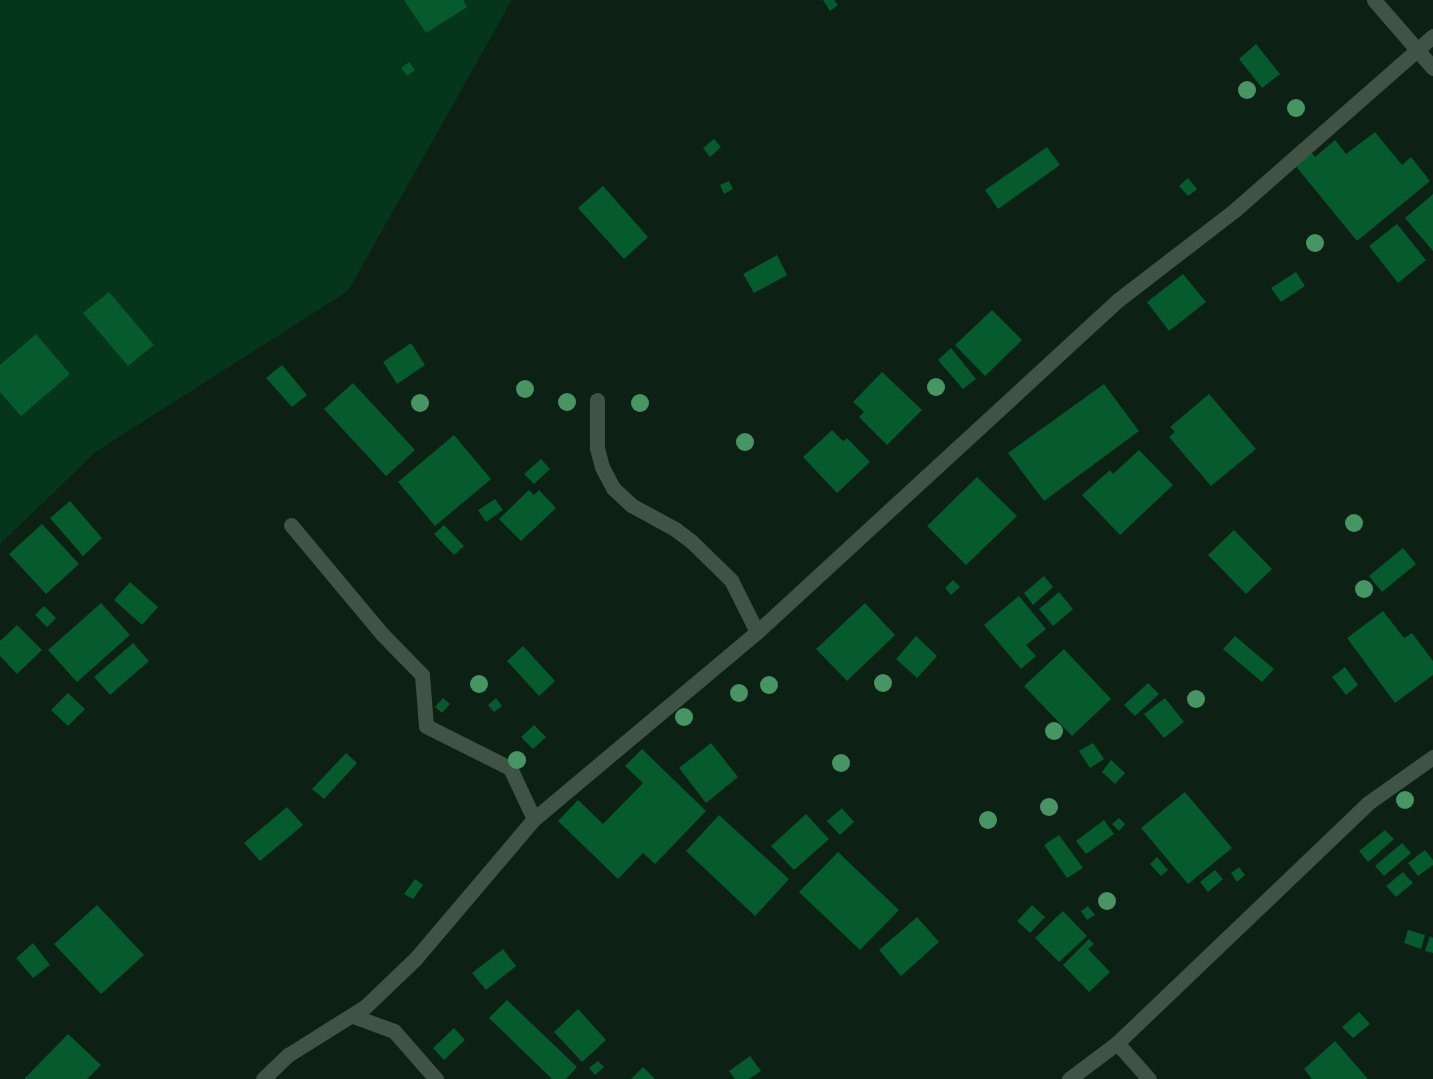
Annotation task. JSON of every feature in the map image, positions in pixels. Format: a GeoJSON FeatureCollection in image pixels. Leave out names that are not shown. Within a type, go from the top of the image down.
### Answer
{"type":"FeatureCollection","features":[{"type":"Feature","properties":{"kind":"street"},"geometry":{"type":"LineString","coordinates":[[1374,0],[1433,68]]}},
{"type":"Feature","properties":{"kind":"street"},"geometry":{"type":"LineString","coordinates":[[263,1079],[288,1055],[366,1006],[416,958],[534,819],[757,632],[1118,300],[1236,209],[1433,36]]}},
{"type":"Feature","properties":{"kind":"street"},"geometry":{"type":"LineString","coordinates":[[597,400],[597,448],[602,467],[613,488],[631,505],[675,529],[691,541],[731,579],[757,632]]}},
{"type":"Feature","properties":{"kind":"street"},"geometry":{"type":"LineString","coordinates":[[291,525],[383,635],[422,675],[426,726],[510,768],[534,819]]}},
{"type":"Feature","properties":{"kind":"street"},"geometry":{"type":"LineString","coordinates":[[1069,1079],[1117,1043],[1368,803],[1433,757]]}},
{"type":"Feature","properties":{"kind":"street"},"geometry":{"type":"LineString","coordinates":[[353,1016],[394,1031],[436,1079]]}},
{"type":"Feature","properties":{"kind":"street"},"geometry":{"type":"LineString","coordinates":[[1117,1043],[1149,1079]]}},
{"type":"Feature","properties":{"kind":"green space"},"geometry":{"type":"Polygon","coordinates":[[[0,0],[512,0],[348,291],[97,451],[0,544],[0,0]]]}},
{"type":"Feature","properties":{"kind":"building"},"geometry":{"type":"Polygon","coordinates":[[[404,0],[463,0],[467,7],[426,33],[404,0]]]}},
{"type":"Feature","properties":{"kind":"building"},"geometry":{"type":"Polygon","coordinates":[[[823,0],[834,0],[838,5],[830,11],[823,0]]]}},
{"type":"Feature","properties":{"kind":"building"},"geometry":{"type":"Polygon","coordinates":[[[1256,44],[1280,74],[1262,88],[1239,59],[1256,44]]]}},
{"type":"Feature","properties":{"kind":"building"},"geometry":{"type":"Polygon","coordinates":[[[409,62],[415,70],[407,76],[401,68],[409,62]]]}},
{"type":"Feature","properties":{"kind":"building"},"geometry":{"type":"Polygon","coordinates":[[[1375,132],[1402,165],[1411,157],[1430,181],[1357,241],[1294,164],[1310,151],[1315,157],[1335,140],[1346,154],[1375,132]]]}},
{"type":"Feature","properties":{"kind":"building"},"geometry":{"type":"Polygon","coordinates":[[[714,139],[721,147],[710,157],[703,148],[714,139]]]}},
{"type":"Feature","properties":{"kind":"building"},"geometry":{"type":"Polygon","coordinates":[[[1047,147],[1060,165],[998,209],[985,190],[1047,147]]]}},
{"type":"Feature","properties":{"kind":"building"},"geometry":{"type":"Polygon","coordinates":[[[1188,178],[1197,189],[1188,196],[1179,186],[1188,178]]]}},
{"type":"Feature","properties":{"kind":"building"},"geometry":{"type":"Polygon","coordinates":[[[729,181],[733,189],[724,194],[720,185],[729,181]]]}},
{"type":"Feature","properties":{"kind":"building"},"geometry":{"type":"Polygon","coordinates":[[[603,186],[648,237],[624,259],[578,208],[603,186]]]}},
{"type":"Feature","properties":{"kind":"building"},"geometry":{"type":"Polygon","coordinates":[[[1433,194],[1433,251],[1405,218],[1433,194]]]}},
{"type":"Feature","properties":{"kind":"building"},"geometry":{"type":"Polygon","coordinates":[[[1397,224],[1426,260],[1398,283],[1369,246],[1397,224]]]}},
{"type":"Feature","properties":{"kind":"building"},"geometry":{"type":"Polygon","coordinates":[[[777,255],[787,275],[754,293],[743,274],[777,255]]]}},
{"type":"Feature","properties":{"kind":"building"},"geometry":{"type":"Polygon","coordinates":[[[1296,272],[1305,286],[1281,302],[1271,288],[1296,272]]]}},
{"type":"Feature","properties":{"kind":"building"},"geometry":{"type":"Polygon","coordinates":[[[1183,274],[1206,302],[1169,331],[1147,302],[1183,274]]]}},
{"type":"Feature","properties":{"kind":"building"},"geometry":{"type":"Polygon","coordinates":[[[109,292],[154,345],[128,366],[83,313],[109,292]]]}},
{"type":"Feature","properties":{"kind":"building"},"geometry":{"type":"Polygon","coordinates":[[[992,310],[1022,340],[985,376],[955,345],[992,310]]]}},
{"type":"Feature","properties":{"kind":"building"},"geometry":{"type":"Polygon","coordinates":[[[36,334],[70,374],[21,416],[0,392],[0,365],[36,334]]]}},
{"type":"Feature","properties":{"kind":"building"},"geometry":{"type":"Polygon","coordinates":[[[411,343],[425,365],[397,384],[383,362],[411,343]]]}},
{"type":"Feature","properties":{"kind":"building"},"geometry":{"type":"Polygon","coordinates":[[[951,348],[976,379],[963,389],[938,360],[951,348]]]}},
{"type":"Feature","properties":{"kind":"building"},"geometry":{"type":"Polygon","coordinates":[[[282,365],[307,395],[292,407],[266,378],[282,365]]]}},
{"type":"Feature","properties":{"kind":"building"},"geometry":{"type":"Polygon","coordinates":[[[882,372],[922,410],[887,445],[859,417],[864,412],[853,402],[882,372]]]}},
{"type":"Feature","properties":{"kind":"building"},"geometry":{"type":"Polygon","coordinates":[[[353,383],[415,450],[386,476],[324,409],[353,383]]]}},
{"type":"Feature","properties":{"kind":"building"},"geometry":{"type":"Polygon","coordinates":[[[1104,384],[1139,431],[1044,501],[1008,453],[1104,384]]]}},
{"type":"Feature","properties":{"kind":"building"},"geometry":{"type":"Polygon","coordinates":[[[1209,394],[1256,449],[1211,486],[1169,437],[1175,432],[1170,427],[1209,394]]]}},
{"type":"Feature","properties":{"kind":"building"},"geometry":{"type":"Polygon","coordinates":[[[832,430],[843,441],[847,438],[870,462],[837,493],[803,457],[832,430]]]}},
{"type":"Feature","properties":{"kind":"building"},"geometry":{"type":"Polygon","coordinates":[[[454,435],[491,479],[435,526],[398,482],[454,435]]]}},
{"type":"Feature","properties":{"kind":"building"},"geometry":{"type":"Polygon","coordinates":[[[1139,450],[1173,485],[1120,535],[1082,495],[1110,470],[1113,474],[1139,450]]]}},
{"type":"Feature","properties":{"kind":"building"},"geometry":{"type":"Polygon","coordinates":[[[541,459],[550,469],[534,484],[524,474],[541,459]]]}},
{"type":"Feature","properties":{"kind":"building"},"geometry":{"type":"Polygon","coordinates":[[[977,477],[1017,516],[966,565],[927,526],[977,477]]]}},
{"type":"Feature","properties":{"kind":"building"},"geometry":{"type":"Polygon","coordinates":[[[529,490],[534,495],[539,490],[556,508],[521,541],[499,519],[529,490]]]}},
{"type":"Feature","properties":{"kind":"building"},"geometry":{"type":"Polygon","coordinates":[[[495,499],[503,510],[486,522],[478,510],[495,499]]]}},
{"type":"Feature","properties":{"kind":"building"},"geometry":{"type":"Polygon","coordinates":[[[70,501],[102,538],[83,556],[50,518],[70,501]]]}},
{"type":"Feature","properties":{"kind":"building"},"geometry":{"type":"Polygon","coordinates":[[[42,524],[79,564],[46,594],[9,554],[42,524]]]}},
{"type":"Feature","properties":{"kind":"building"},"geometry":{"type":"Polygon","coordinates":[[[444,525],[464,546],[454,555],[434,534],[444,525]]]}},
{"type":"Feature","properties":{"kind":"building"},"geometry":{"type":"Polygon","coordinates":[[[1234,530],[1272,569],[1246,594],[1208,555],[1234,530]]]}},
{"type":"Feature","properties":{"kind":"building"},"geometry":{"type":"Polygon","coordinates":[[[1403,548],[1416,564],[1382,592],[1369,576],[1403,548]]]}},
{"type":"Feature","properties":{"kind":"building"},"geometry":{"type":"Polygon","coordinates":[[[1044,576],[1053,587],[1033,605],[1024,593],[1044,576]]]}},
{"type":"Feature","properties":{"kind":"building"},"geometry":{"type":"Polygon","coordinates":[[[953,580],[960,587],[951,595],[945,588],[953,580]]]}},
{"type":"Feature","properties":{"kind":"building"},"geometry":{"type":"Polygon","coordinates":[[[130,582],[158,607],[142,625],[114,600],[130,582]]]}},
{"type":"Feature","properties":{"kind":"building"},"geometry":{"type":"Polygon","coordinates":[[[1059,592],[1073,609],[1053,626],[1039,609],[1059,592]]]}},
{"type":"Feature","properties":{"kind":"building"},"geometry":{"type":"Polygon","coordinates":[[[1019,596],[1046,629],[1026,645],[1036,656],[1021,669],[984,625],[1019,596]]]}},
{"type":"Feature","properties":{"kind":"building"},"geometry":{"type":"Polygon","coordinates":[[[101,603],[130,635],[77,682],[48,650],[101,603]]]}},
{"type":"Feature","properties":{"kind":"building"},"geometry":{"type":"Polygon","coordinates":[[[865,603],[895,635],[847,681],[816,649],[865,603]]]}},
{"type":"Feature","properties":{"kind":"building"},"geometry":{"type":"Polygon","coordinates":[[[44,606],[56,618],[47,627],[35,615],[44,606]]]}},
{"type":"Feature","properties":{"kind":"building"},"geometry":{"type":"Polygon","coordinates":[[[1383,611],[1404,638],[1412,633],[1433,661],[1433,675],[1395,703],[1347,638],[1383,611]]]}},
{"type":"Feature","properties":{"kind":"building"},"geometry":{"type":"Polygon","coordinates":[[[17,625],[42,650],[17,674],[0,656],[0,641],[17,625]]]}},
{"type":"Feature","properties":{"kind":"building"},"geometry":{"type":"Polygon","coordinates":[[[916,636],[937,656],[917,678],[896,659],[916,636]]]}},
{"type":"Feature","properties":{"kind":"building"},"geometry":{"type":"Polygon","coordinates":[[[1235,636],[1274,669],[1262,682],[1223,649],[1235,636]]]}},
{"type":"Feature","properties":{"kind":"building"},"geometry":{"type":"Polygon","coordinates":[[[133,643],[149,661],[110,695],[94,677],[133,643]]]}},
{"type":"Feature","properties":{"kind":"building"},"geometry":{"type":"Polygon","coordinates":[[[523,646],[555,681],[539,696],[507,661],[523,646]]]}},
{"type":"Feature","properties":{"kind":"building"},"geometry":{"type":"Polygon","coordinates":[[[1064,649],[1111,699],[1072,736],[1024,686],[1064,649]]]}},
{"type":"Feature","properties":{"kind":"building"},"geometry":{"type":"Polygon","coordinates":[[[1345,667],[1358,685],[1346,695],[1332,677],[1345,667]]]}},
{"type":"Feature","properties":{"kind":"building"},"geometry":{"type":"Polygon","coordinates":[[[1148,683],[1159,694],[1135,716],[1124,705],[1148,683]]]}},
{"type":"Feature","properties":{"kind":"building"},"geometry":{"type":"Polygon","coordinates":[[[68,693],[85,709],[68,726],[51,710],[68,693]]]}},
{"type":"Feature","properties":{"kind":"building"},"geometry":{"type":"Polygon","coordinates":[[[443,698],[450,704],[442,713],[435,707],[443,698]]]}},
{"type":"Feature","properties":{"kind":"building"},"geometry":{"type":"Polygon","coordinates":[[[496,698],[502,706],[494,712],[488,705],[496,698]]]}},
{"type":"Feature","properties":{"kind":"building"},"geometry":{"type":"Polygon","coordinates":[[[1165,698],[1184,722],[1164,738],[1144,714],[1165,698]]]}},
{"type":"Feature","properties":{"kind":"building"},"geometry":{"type":"Polygon","coordinates":[[[534,725],[546,737],[533,749],[521,737],[534,725]]]}},
{"type":"Feature","properties":{"kind":"building"},"geometry":{"type":"Polygon","coordinates":[[[711,743],[738,777],[706,803],[679,768],[711,743]]]}},
{"type":"Feature","properties":{"kind":"building"},"geometry":{"type":"Polygon","coordinates":[[[1093,743],[1104,759],[1090,768],[1079,751],[1093,743]]]}},
{"type":"Feature","properties":{"kind":"building"},"geometry":{"type":"Polygon","coordinates":[[[642,749],[706,811],[655,864],[643,853],[618,879],[558,821],[578,800],[603,824],[643,783],[625,766],[642,749]]]}},
{"type":"Feature","properties":{"kind":"building"},"geometry":{"type":"Polygon","coordinates":[[[346,753],[357,763],[324,799],[312,789],[346,753]]]}},
{"type":"Feature","properties":{"kind":"building"},"geometry":{"type":"Polygon","coordinates":[[[1111,760],[1125,773],[1115,784],[1102,772],[1111,760]]]}},
{"type":"Feature","properties":{"kind":"building"},"geometry":{"type":"Polygon","coordinates":[[[1185,792],[1232,848],[1188,884],[1141,828],[1185,792]]]}},
{"type":"Feature","properties":{"kind":"building"},"geometry":{"type":"Polygon","coordinates":[[[287,807],[303,825],[260,861],[244,843],[287,807]]]}},
{"type":"Feature","properties":{"kind":"building"},"geometry":{"type":"Polygon","coordinates":[[[842,808],[854,822],[840,835],[827,821],[842,808]]]}},
{"type":"Feature","properties":{"kind":"building"},"geometry":{"type":"Polygon","coordinates":[[[806,814],[829,839],[794,870],[771,846],[806,814]]]}},
{"type":"Feature","properties":{"kind":"building"},"geometry":{"type":"Polygon","coordinates":[[[719,815],[789,879],[755,916],[686,851],[719,815]]]}},
{"type":"Feature","properties":{"kind":"building"},"geometry":{"type":"Polygon","coordinates":[[[1119,818],[1125,824],[1119,831],[1112,824],[1119,818]]]}},
{"type":"Feature","properties":{"kind":"building"},"geometry":{"type":"Polygon","coordinates":[[[1104,820],[1114,834],[1086,854],[1076,841],[1104,820]]]}},
{"type":"Feature","properties":{"kind":"building"},"geometry":{"type":"Polygon","coordinates":[[[1385,830],[1394,839],[1368,862],[1359,851],[1385,830]]]}},
{"type":"Feature","properties":{"kind":"building"},"geometry":{"type":"Polygon","coordinates":[[[1059,835],[1083,868],[1067,878],[1044,845],[1059,835]]]}},
{"type":"Feature","properties":{"kind":"building"},"geometry":{"type":"Polygon","coordinates":[[[1402,843],[1411,853],[1384,876],[1375,866],[1402,843]]]}},
{"type":"Feature","properties":{"kind":"building"},"geometry":{"type":"Polygon","coordinates":[[[1425,850],[1433,860],[1433,865],[1418,876],[1408,863],[1425,850]]]}},
{"type":"Feature","properties":{"kind":"building"},"geometry":{"type":"Polygon","coordinates":[[[838,852],[899,910],[860,950],[799,892],[838,852]]]}},
{"type":"Feature","properties":{"kind":"building"},"geometry":{"type":"Polygon","coordinates":[[[1157,857],[1168,870],[1161,876],[1150,864],[1157,857]]]}},
{"type":"Feature","properties":{"kind":"building"},"geometry":{"type":"Polygon","coordinates":[[[1239,867],[1245,875],[1237,882],[1231,873],[1239,867]]]}},
{"type":"Feature","properties":{"kind":"building"},"geometry":{"type":"Polygon","coordinates":[[[1215,870],[1223,879],[1208,892],[1200,882],[1215,870]]]}},
{"type":"Feature","properties":{"kind":"building"},"geometry":{"type":"Polygon","coordinates":[[[1403,872],[1413,883],[1396,897],[1386,886],[1403,872]]]}},
{"type":"Feature","properties":{"kind":"building"},"geometry":{"type":"Polygon","coordinates":[[[415,879],[423,885],[413,899],[404,894],[415,879]]]}},
{"type":"Feature","properties":{"kind":"building"},"geometry":{"type":"Polygon","coordinates":[[[97,905],[144,955],[101,994],[54,944],[97,905]]]}},
{"type":"Feature","properties":{"kind":"building"},"geometry":{"type":"Polygon","coordinates":[[[1032,905],[1045,917],[1030,933],[1017,921],[1032,905]]]}},
{"type":"Feature","properties":{"kind":"building"},"geometry":{"type":"Polygon","coordinates":[[[1088,906],[1095,915],[1087,920],[1081,911],[1088,906]]]}},
{"type":"Feature","properties":{"kind":"building"},"geometry":{"type":"Polygon","coordinates":[[[1063,911],[1087,936],[1059,962],[1035,938],[1063,911]]]}},
{"type":"Feature","properties":{"kind":"building"},"geometry":{"type":"Polygon","coordinates":[[[917,917],[939,942],[901,976],[879,950],[917,917]]]}},
{"type":"Feature","properties":{"kind":"building"},"geometry":{"type":"Polygon","coordinates":[[[1408,930],[1425,935],[1421,949],[1404,943],[1408,930]]]}},
{"type":"Feature","properties":{"kind":"building"},"geometry":{"type":"Polygon","coordinates":[[[1430,936],[1433,938],[1433,953],[1425,951],[1430,936]]]}},
{"type":"Feature","properties":{"kind":"building"},"geometry":{"type":"Polygon","coordinates":[[[1089,939],[1094,944],[1088,949],[1110,972],[1089,992],[1063,965],[1089,939]]]}},
{"type":"Feature","properties":{"kind":"building"},"geometry":{"type":"Polygon","coordinates":[[[33,943],[50,965],[33,978],[16,958],[33,943]]]}},
{"type":"Feature","properties":{"kind":"building"},"geometry":{"type":"Polygon","coordinates":[[[503,949],[516,966],[486,990],[472,973],[503,949]]]}},
{"type":"Feature","properties":{"kind":"building"},"geometry":{"type":"Polygon","coordinates":[[[507,1000],[577,1067],[566,1079],[552,1079],[489,1018],[507,1000]]]}},
{"type":"Feature","properties":{"kind":"building"},"geometry":{"type":"Polygon","coordinates":[[[578,1009],[606,1040],[582,1062],[554,1032],[578,1009]]]}},
{"type":"Feature","properties":{"kind":"building"},"geometry":{"type":"Polygon","coordinates":[[[1359,1012],[1370,1024],[1353,1038],[1342,1027],[1359,1012]]]}},
{"type":"Feature","properties":{"kind":"building"},"geometry":{"type":"Polygon","coordinates":[[[454,1028],[465,1040],[444,1060],[433,1048],[454,1028]]]}},
{"type":"Feature","properties":{"kind":"building"},"geometry":{"type":"Polygon","coordinates":[[[68,1034],[101,1065],[87,1079],[24,1079],[68,1034]]]}},
{"type":"Feature","properties":{"kind":"building"},"geometry":{"type":"Polygon","coordinates":[[[1335,1041],[1368,1079],[1312,1079],[1304,1069],[1335,1041]]]}},
{"type":"Feature","properties":{"kind":"building"},"geometry":{"type":"Polygon","coordinates":[[[750,1056],[761,1071],[749,1079],[735,1079],[729,1071],[750,1056]]]}},
{"type":"Feature","properties":{"kind":"building"},"geometry":{"type":"Polygon","coordinates":[[[598,1061],[604,1067],[595,1075],[589,1068],[598,1061]]]}},
{"type":"Feature","properties":{"kind":"building"},"geometry":{"type":"Polygon","coordinates":[[[643,1067],[655,1079],[631,1079],[643,1067]]]}}]}
